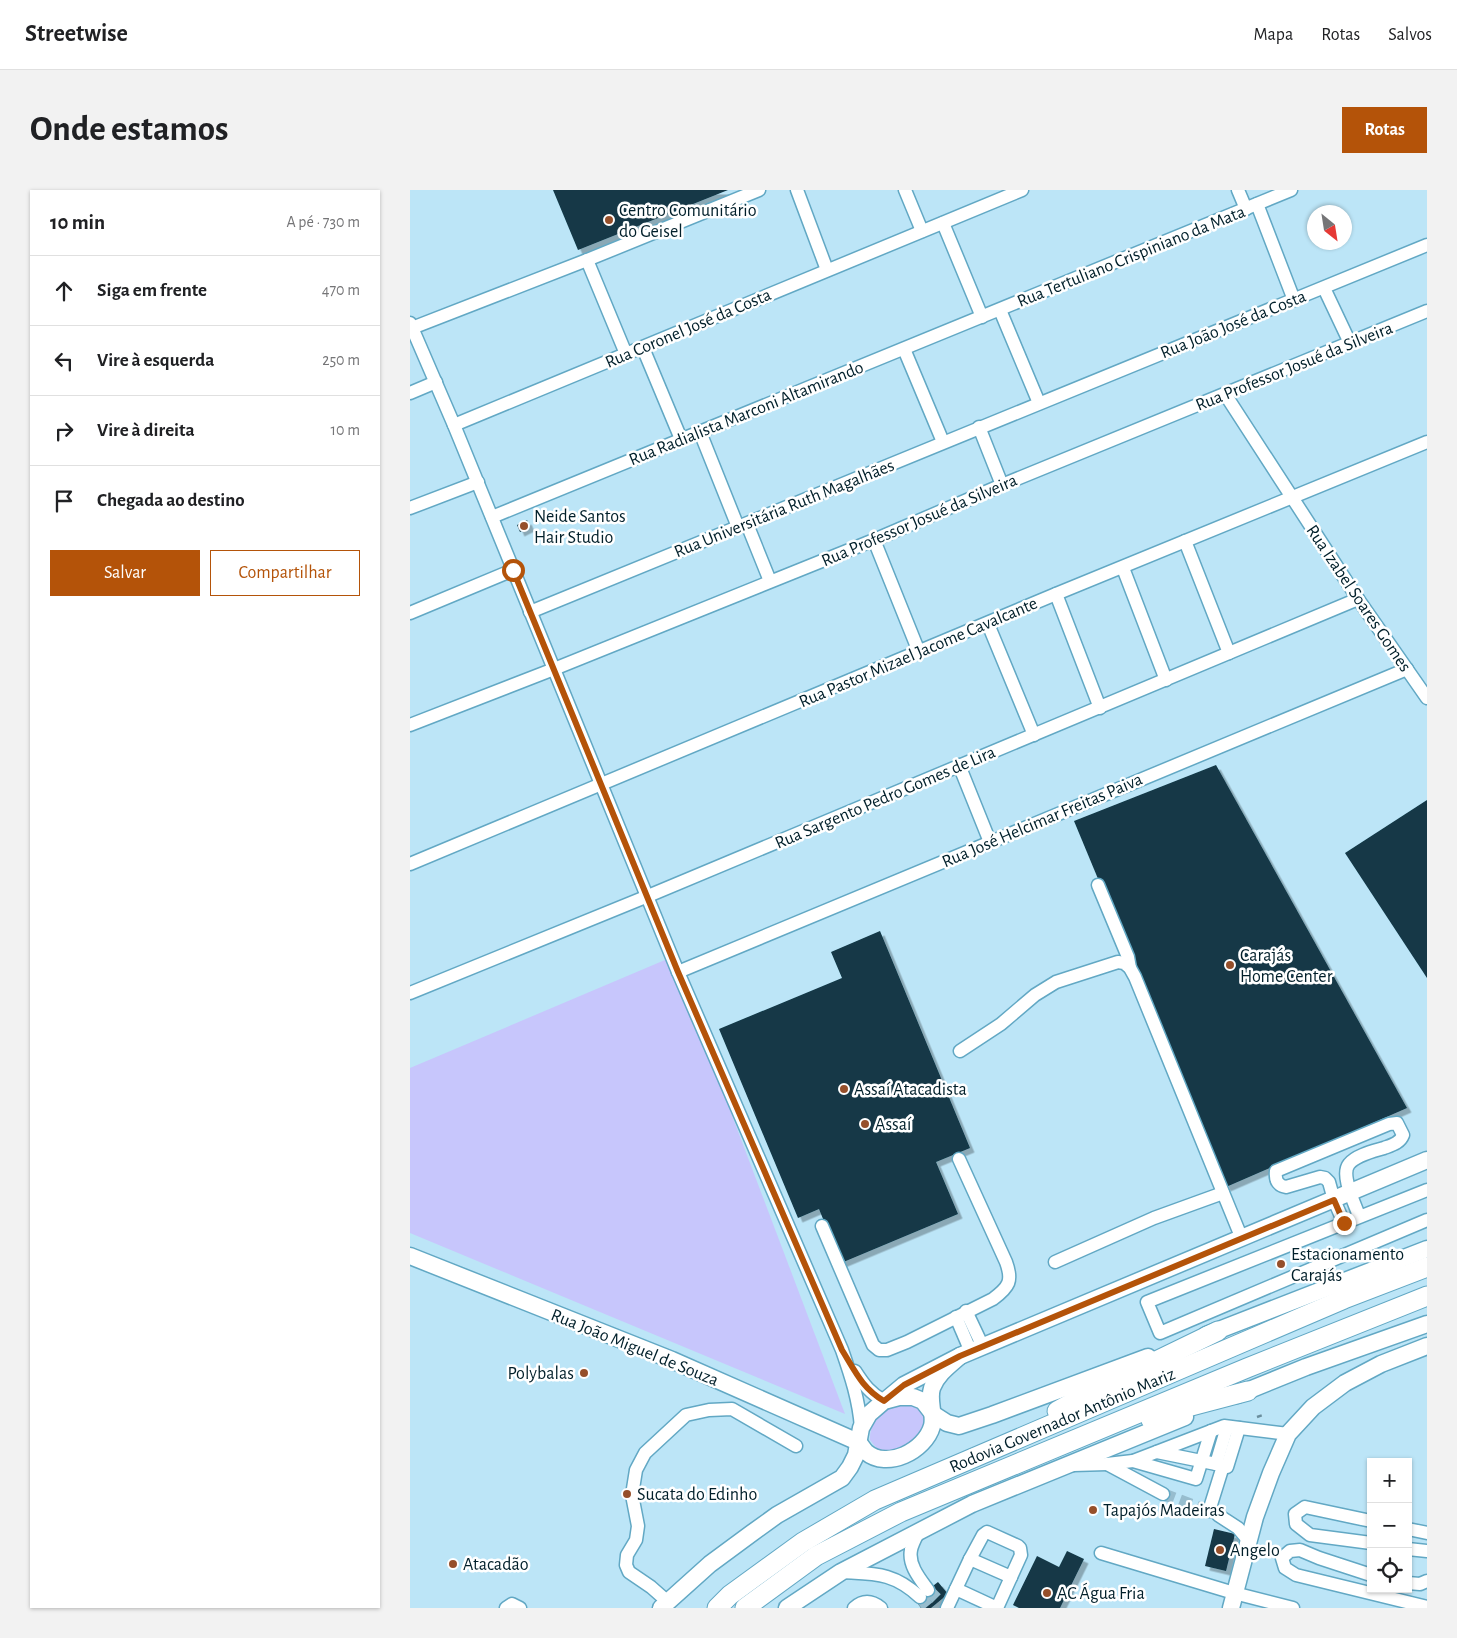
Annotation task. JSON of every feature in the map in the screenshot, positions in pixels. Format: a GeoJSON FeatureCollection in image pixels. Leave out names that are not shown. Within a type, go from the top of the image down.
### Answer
{"type":"FeatureCollection","features":[{"type":"Feature","properties":{"kind":"highway","name":"Rodovia Governador Antônio Mariz"},"geometry":{"type":"LineString","coordinates":[[717,1608],[730,1596],[803,1542],[875,1500],[1344,1299],[1427,1267]]}},
{"type":"Feature","properties":{"kind":"highway","name":"Rodovia Governador Antônio Mariz"},"geometry":{"type":"LineString","coordinates":[[745,1608],[816,1556],[883,1520],[1018,1462],[1427,1296]]}},
{"type":"Feature","properties":{"kind":"highway"},"geometry":{"type":"LineString","coordinates":[[994,1448],[1084,1396],[1218,1331]]}},
{"type":"Feature","properties":{"kind":"highway"},"geometry":{"type":"LineString","coordinates":[[1018,1462],[1191,1406],[1248,1391]]}},
{"type":"Feature","properties":{"kind":"main road"},"geometry":{"type":"LineString","coordinates":[[664,1605],[710,1564],[777,1515],[842,1478],[856,1455],[860,1435],[869,1414],[904,1385],[971,1352],[1427,1160]]}},
{"type":"Feature","properties":{"kind":"main road"},"geometry":{"type":"LineString","coordinates":[[884,1401],[899,1397],[913,1397],[923,1401],[933,1414],[947,1423],[959,1426],[1218,1331],[1427,1249]]}},
{"type":"Feature","properties":{"kind":"main road","name":"Rua João Miguel de Souza"},"geometry":{"type":"LineString","coordinates":[[410,1256],[860,1435]]}},
{"type":"Feature","properties":{"kind":"main road"},"geometry":{"type":"LineString","coordinates":[[787,1608],[841,1572],[972,1504],[1306,1367],[1427,1324]]}},
{"type":"Feature","properties":{"kind":"main road"},"geometry":{"type":"LineString","coordinates":[[1233,1601],[1255,1517],[1288,1434],[1313,1407],[1345,1383],[1381,1364],[1427,1346]]}},
{"type":"Feature","properties":{"kind":"main road"},"geometry":{"type":"LineString","coordinates":[[860,1435],[866,1452],[878,1458],[896,1459],[913,1451],[930,1433],[933,1424],[931,1397],[936,1379],[971,1352]]}},
{"type":"Feature","properties":{"kind":"street"},"geometry":{"type":"LineString","coordinates":[[759,190],[587,260],[411,325],[478,482],[678,972],[842,1350],[855,1386],[860,1410],[860,1435]]}},
{"type":"Feature","properties":{"kind":"street"},"geometry":{"type":"LineString","coordinates":[[797,190],[827,270]]}},
{"type":"Feature","properties":{"kind":"street"},"geometry":{"type":"LineString","coordinates":[[905,190],[922,231]]}},
{"type":"Feature","properties":{"kind":"street","name":"Rua Coronel José da Costa"},"geometry":{"type":"LineString","coordinates":[[454,425],[1022,190]]}},
{"type":"Feature","properties":{"kind":"street"},"geometry":{"type":"LineString","coordinates":[[1238,190],[1251,207],[1294,300]]}},
{"type":"Feature","properties":{"kind":"street","name":"Rua Tertuliano Crispiniano da Mata"},"geometry":{"type":"LineString","coordinates":[[1000,310],[1291,190]]}},
{"type":"Feature","properties":{"kind":"street"},"geometry":{"type":"LineString","coordinates":[[943,223],[982,317]]}},
{"type":"Feature","properties":{"kind":"street","name":"Rua João José da Costa"},"geometry":{"type":"LineString","coordinates":[[1039,403],[1324,288],[1427,244]]}},
{"type":"Feature","properties":{"kind":"street"},"geometry":{"type":"LineString","coordinates":[[587,260],[626,354]]}},
{"type":"Feature","properties":{"kind":"street"},"geometry":{"type":"LineString","coordinates":[[1324,288],[1350,343]]}},
{"type":"Feature","properties":{"kind":"street"},"geometry":{"type":"LineString","coordinates":[[1000,310],[1039,403]]}},
{"type":"Feature","properties":{"kind":"street","name":"Rua Radialista Marconi Altamirando"},"geometry":{"type":"LineString","coordinates":[[492,517],[1000,310]]}},
{"type":"Feature","properties":{"kind":"street","name":"Rua Professor Josué da Silveira"},"geometry":{"type":"LineString","coordinates":[[410,725],[874,540],[1002,485],[1427,311]]}},
{"type":"Feature","properties":{"kind":"street"},"geometry":{"type":"LineString","coordinates":[[643,348],[681,439]]}},
{"type":"Feature","properties":{"kind":"street"},"geometry":{"type":"LineString","coordinates":[[904,349],[943,442]]}},
{"type":"Feature","properties":{"kind":"street"},"geometry":{"type":"LineString","coordinates":[[410,393],[436,382]]}},
{"type":"Feature","properties":{"kind":"street","name":"Rua Izabel Soares Gomes"},"geometry":{"type":"LineString","coordinates":[[1225,394],[1358,599],[1427,698]]}},
{"type":"Feature","properties":{"kind":"street","name":"Rua Universitária Ruth Magalhães"},"geometry":{"type":"LineString","coordinates":[[530,612],[1039,403]]}},
{"type":"Feature","properties":{"kind":"street"},"geometry":{"type":"LineString","coordinates":[[979,427],[1002,485]]}},
{"type":"Feature","properties":{"kind":"street"},"geometry":{"type":"LineString","coordinates":[[700,432],[770,581]]}},
{"type":"Feature","properties":{"kind":"street","name":"Rua Pastor Mizael Jacome Cavalcante"},"geometry":{"type":"LineString","coordinates":[[410,864],[1056,594],[1427,442]]}},
{"type":"Feature","properties":{"kind":"street"},"geometry":{"type":"LineString","coordinates":[[410,508],[478,482]]}},
{"type":"Feature","properties":{"kind":"street"},"geometry":{"type":"LineString","coordinates":[[874,540],[918,652]]}},
{"type":"Feature","properties":{"kind":"street"},"geometry":{"type":"LineString","coordinates":[[1185,541],[1229,653]]}},
{"type":"Feature","properties":{"kind":"street"},"geometry":{"type":"LineString","coordinates":[[1123,568],[1166,680]]}},
{"type":"Feature","properties":{"kind":"street"},"geometry":{"type":"LineString","coordinates":[[410,613],[513,570]]}},
{"type":"Feature","properties":{"kind":"street"},"geometry":{"type":"LineString","coordinates":[[1056,594],[1100,708]]}},
{"type":"Feature","properties":{"kind":"street","name":"Rua Sargento Pedro Gomes de Lira"},"geometry":{"type":"LineString","coordinates":[[410,993],[648,896],[1358,599]]}},
{"type":"Feature","properties":{"kind":"street"},"geometry":{"type":"LineString","coordinates":[[988,624],[1034,735]]}},
{"type":"Feature","properties":{"kind":"street","name":"Rua José Helcimar Freitas Paiva"},"geometry":{"type":"LineString","coordinates":[[678,972],[1407,669]]}},
{"type":"Feature","properties":{"kind":"street"},"geometry":{"type":"LineString","coordinates":[[958,765],[990,842]]}},
{"type":"Feature","properties":{"kind":"street"},"geometry":{"type":"LineString","coordinates":[[1098,885],[1128,957],[1130,968],[1242,1238]]}},
{"type":"Feature","properties":{"kind":"street"},"geometry":{"type":"LineString","coordinates":[[960,1051],[1001,1024],[1035,995],[1056,982],[1118,962],[1124,963],[1130,968]]}},
{"type":"Feature","properties":{"kind":"street"},"geometry":{"type":"LineString","coordinates":[[1344,1223],[1329,1182],[1325,1178],[1320,1177],[1286,1187],[1280,1186],[1276,1181],[1276,1171],[1284,1166],[1389,1124],[1397,1123],[1403,1136],[1401,1140],[1348,1164],[1345,1172],[1359,1216]]}},
{"type":"Feature","properties":{"kind":"street"},"geometry":{"type":"LineString","coordinates":[[822,1226],[872,1345],[880,1350],[887,1350],[907,1342],[993,1299],[1004,1291],[1010,1282],[1010,1273],[959,1159]]}},
{"type":"Feature","properties":{"kind":"street"},"geometry":{"type":"LineString","coordinates":[[1427,1190],[1147,1302],[1160,1333],[1427,1220]]}},
{"type":"Feature","properties":{"kind":"street"},"geometry":{"type":"LineString","coordinates":[[1055,1262],[1154,1218],[1223,1193]]}},
{"type":"Feature","properties":{"kind":"street"},"geometry":{"type":"LineString","coordinates":[[961,1314],[971,1352]]}},
{"type":"Feature","properties":{"kind":"street"},"geometry":{"type":"LineString","coordinates":[[842,1350],[865,1388],[884,1401]]}},
{"type":"Feature","properties":{"kind":"street"},"geometry":{"type":"LineString","coordinates":[[664,1605],[651,1587],[629,1572],[626,1565],[627,1555],[636,1540],[638,1526],[632,1495],[636,1470],[645,1453],[686,1415],[709,1410],[732,1409],[796,1446]]}},
{"type":"Feature","properties":{"kind":"street"},"geometry":{"type":"LineString","coordinates":[[1233,1427],[1220,1465],[1214,1513],[1238,1528],[1249,1541]]}},
{"type":"Feature","properties":{"kind":"street"},"geometry":{"type":"LineString","coordinates":[[1068,1465],[1133,1461],[1211,1431],[1233,1427],[1288,1434]]}},
{"type":"Feature","properties":{"kind":"street"},"geometry":{"type":"LineString","coordinates":[[1133,1461],[1196,1479],[1211,1431]]}},
{"type":"Feature","properties":{"kind":"street"},"geometry":{"type":"LineString","coordinates":[[1157,1452],[1220,1465]]}},
{"type":"Feature","properties":{"kind":"street"},"geometry":{"type":"LineString","coordinates":[[1107,1464],[1163,1494]]}},
{"type":"Feature","properties":{"kind":"street"},"geometry":{"type":"LineString","coordinates":[[1367,1520],[1305,1507],[1295,1514],[1296,1524],[1310,1535],[1367,1543]]}},
{"type":"Feature","properties":{"kind":"street"},"geometry":{"type":"LineString","coordinates":[[1412,1530],[1427,1533]]}},
{"type":"Feature","properties":{"kind":"street"},"geometry":{"type":"LineString","coordinates":[[841,1572],[883,1575],[897,1579],[919,1591],[916,1584],[920,1579],[912,1564],[911,1551],[919,1531]]}},
{"type":"Feature","properties":{"kind":"street"},"geometry":{"type":"LineString","coordinates":[[943,1606],[956,1589],[983,1535],[987,1532],[992,1533],[1020,1548],[1021,1555],[997,1608],[956,1589]]}},
{"type":"Feature","properties":{"kind":"street"},"geometry":{"type":"LineString","coordinates":[[1412,1549],[1427,1551]]}},
{"type":"Feature","properties":{"kind":"street"},"geometry":{"type":"LineString","coordinates":[[1367,1574],[1300,1550],[1290,1551],[1282,1558],[1285,1568],[1296,1574],[1367,1592]]}},
{"type":"Feature","properties":{"kind":"street"},"geometry":{"type":"LineString","coordinates":[[1101,1553],[1233,1601],[1293,1608]]}},
{"type":"Feature","properties":{"kind":"street"},"geometry":{"type":"LineString","coordinates":[[970,1559],[1011,1577]]}},
{"type":"Feature","properties":{"kind":"street"},"geometry":{"type":"LineString","coordinates":[[1412,1583],[1420,1584],[1427,1581]]}},
{"type":"Feature","properties":{"kind":"street"},"geometry":{"type":"LineString","coordinates":[[1371,1593],[1427,1607]]}},
{"type":"Feature","properties":{"kind":"street"},"geometry":{"type":"LineString","coordinates":[[854,1608],[861,1602],[867,1601],[877,1604],[881,1608]]}},
{"type":"Feature","properties":{"kind":"street"},"geometry":{"type":"LineString","coordinates":[[506,1608],[512,1604],[520,1608]]}},
{"type":"Feature","properties":{"kind":"shaded area"},"geometry":{"type":"Polygon","coordinates":[[[672,957],[845,1414],[410,1233],[410,1068],[672,957]]]}},
{"type":"Feature","properties":{"kind":"shaded area"},"geometry":{"type":"Polygon","coordinates":[[[899,1403],[915,1405],[925,1414],[926,1423],[916,1440],[895,1453],[878,1450],[870,1440],[872,1428],[878,1417],[899,1403]]]}},
{"type":"Feature","properties":{"kind":"building","name":"Centro Comunitário do Geisel"},"geometry":{"type":"Polygon","coordinates":[[[553,190],[728,190],[578,250],[553,190]]]}},
{"type":"Feature","properties":{"kind":"building","name":"Neide Santos Hair Studio"},"geometry":{"type":"Polygon","coordinates":[[[527,520],[530,527],[520,532],[517,525],[527,520]]]}},
{"type":"Feature","properties":{"kind":"building","name":"Carajás Home Center"},"geometry":{"type":"Polygon","coordinates":[[[1216,765],[1407,1108],[1226,1187],[1074,821],[1216,765]]]}},
{"type":"Feature","properties":{"kind":"building"},"geometry":{"type":"Polygon","coordinates":[[[1427,800],[1427,978],[1345,853],[1427,800]]]}},
{"type":"Feature","properties":{"kind":"building","name":"Assaí Atacadista"},"geometry":{"type":"Polygon","coordinates":[[[880,931],[970,1148],[936,1162],[958,1214],[841,1263],[819,1209],[798,1218],[719,1029],[842,978],[831,952],[880,931]]]}},
{"type":"Feature","properties":{"kind":"building","name":"Angelo"},"geometry":{"type":"Polygon","coordinates":[[[1214,1529],[1235,1534],[1226,1571],[1205,1566],[1214,1529]]]}},
{"type":"Feature","properties":{"kind":"building"},"geometry":{"type":"Polygon","coordinates":[[[1067,1551],[1084,1559],[1060,1608],[1019,1608],[1013,1605],[1037,1556],[1059,1567],[1067,1551]]]}},
{"type":"Feature","properties":{"kind":"building"},"geometry":{"type":"Polygon","coordinates":[[[938,1582],[948,1594],[931,1608],[921,1608],[915,1600],[938,1582]]]}},
{"type":"Feature","properties":{"kind":"tunnel"},"geometry":{"type":"LineString","coordinates":[[1163,1494],[1218,1515]]}},
{"type":"Feature","properties":{"kind":"tunnel"},"geometry":{"type":"LineString","coordinates":[[928,1590],[939,1601]]}},
{"type":"Feature","properties":{"kind":"tunnel"},"geometry":{"type":"LineString","coordinates":[[920,1597],[929,1608]]}},
{"type":"Feature","properties":{"kind":"place","name":"Centro Comunitário do Geisel"},"geometry":{"type":"Point","coordinates":[609,220]}},
{"type":"Feature","properties":{"kind":"place","name":"Neide Santos Hair Studio"},"geometry":{"type":"Point","coordinates":[524,526]}},
{"type":"Feature","properties":{"kind":"place","name":"Carajás Home Center"},"geometry":{"type":"Point","coordinates":[1230,965]}},
{"type":"Feature","properties":{"kind":"place","name":"Assaí Atacadista"},"geometry":{"type":"Point","coordinates":[844,1089]}},
{"type":"Feature","properties":{"kind":"place","name":"Assaí"},"geometry":{"type":"Point","coordinates":[865,1124]}},
{"type":"Feature","properties":{"kind":"place","name":"Estacionamento Carajás"},"geometry":{"type":"Point","coordinates":[1281,1264]}},
{"type":"Feature","properties":{"kind":"place","name":"Polybalas"},"geometry":{"type":"Point","coordinates":[584,1373]}},
{"type":"Feature","properties":{"kind":"place","name":"Sucata do Edinho"},"geometry":{"type":"Point","coordinates":[627,1494]}},
{"type":"Feature","properties":{"kind":"place","name":"Tapajós Madeiras"},"geometry":{"type":"Point","coordinates":[1093,1510]}},
{"type":"Feature","properties":{"kind":"place","name":"Angelo"},"geometry":{"type":"Point","coordinates":[1220,1550]}},
{"type":"Feature","properties":{"kind":"place","name":"Atacadão"},"geometry":{"type":"Point","coordinates":[453,1564]}},
{"type":"Feature","properties":{"kind":"place","name":"AC Água Fria"},"geometry":{"type":"Point","coordinates":[1047,1593]}},
{"type":"Feature","properties":{"kind":"route"},"geometry":{"type":"LineString","coordinates":[[513,570],[678,972],[842,1350],[865,1388],[872,1394],[884,1401],[904,1385],[960,1356],[1334,1200],[1344,1223]]}}]}
